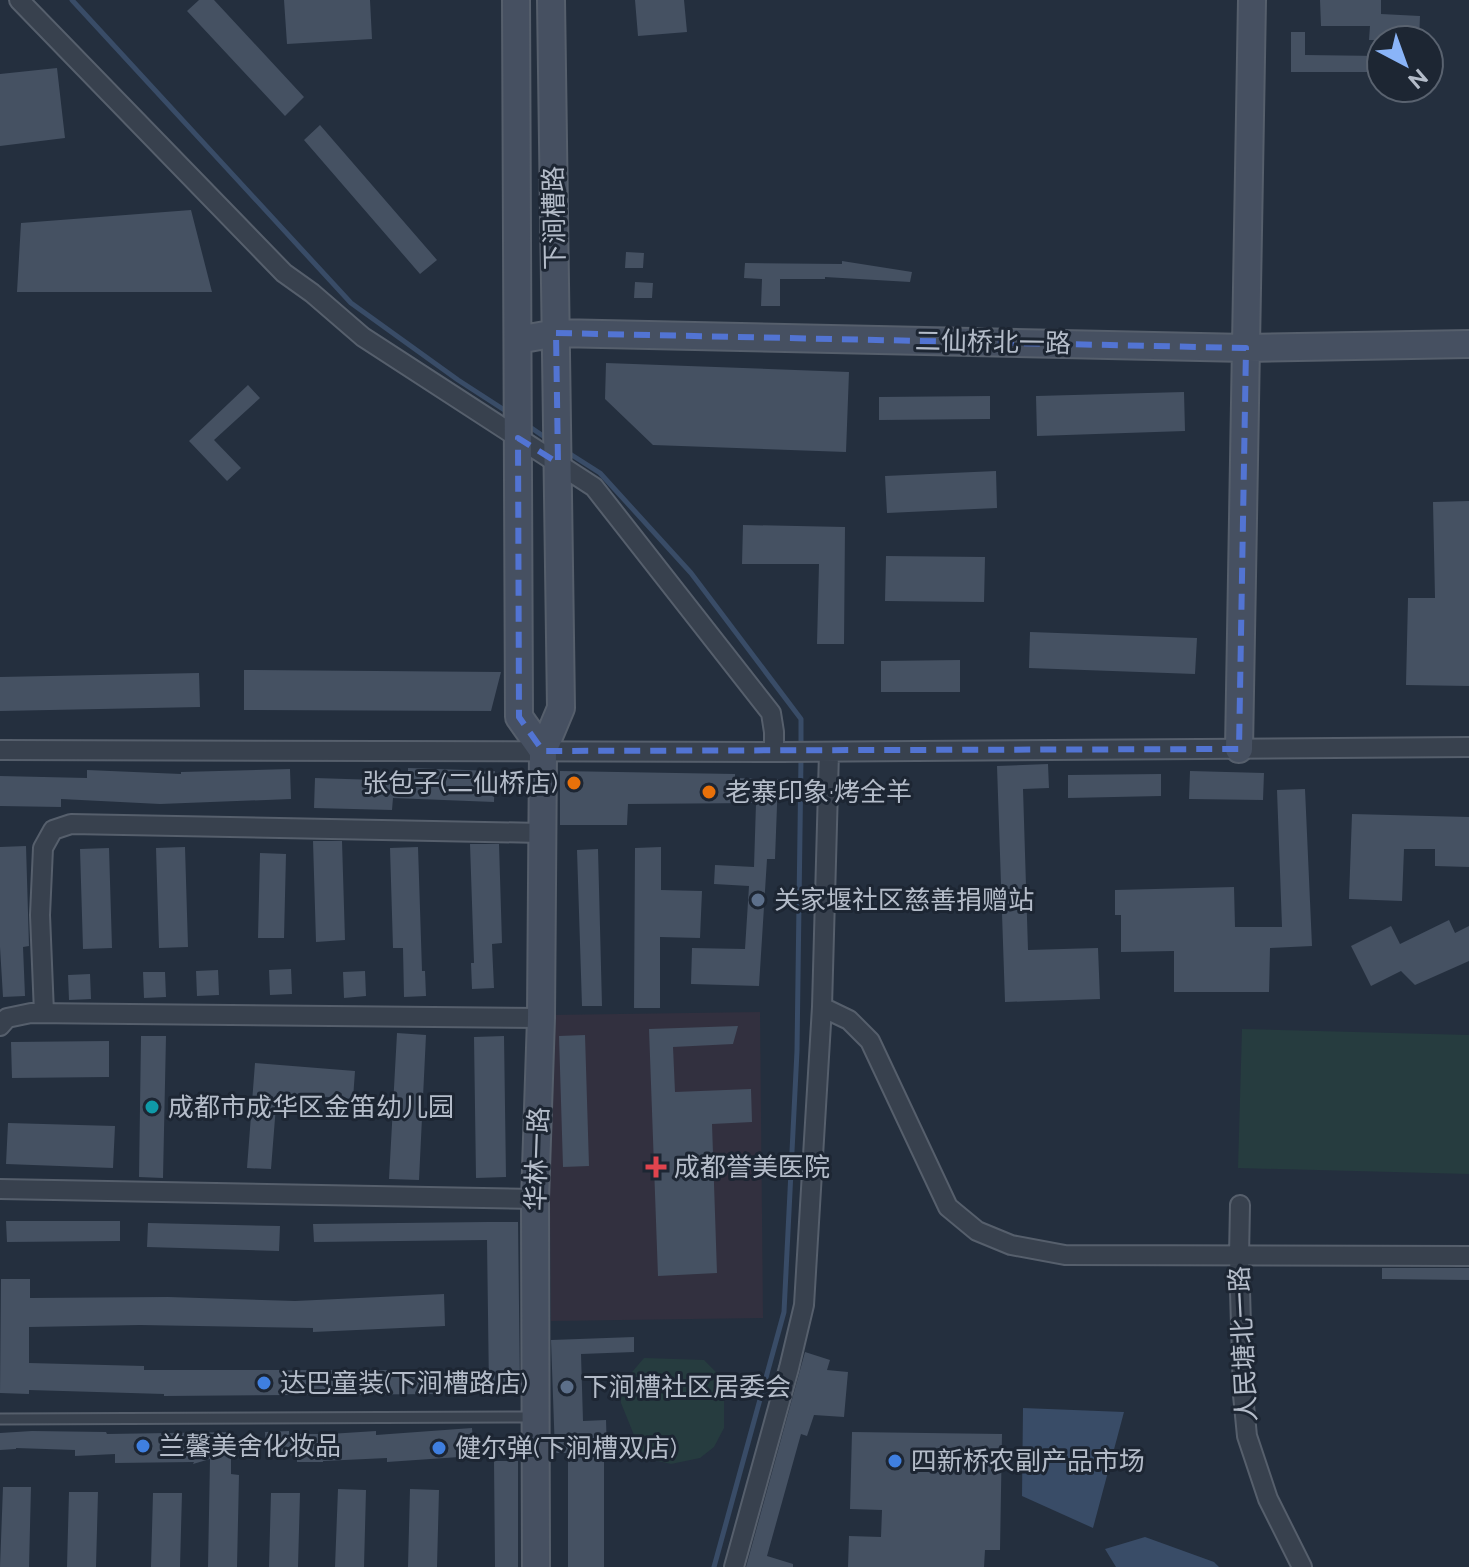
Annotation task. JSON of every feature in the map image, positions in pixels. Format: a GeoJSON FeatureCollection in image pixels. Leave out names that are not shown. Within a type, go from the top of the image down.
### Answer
{"type":"FeatureCollection","features":[{"type":"Feature","properties":{"kind":"street"},"geometry":{"type":"LineString","coordinates":[[19,0],[284,273],[363,337],[558,451],[594,487],[771,713],[778,752]]}},
{"type":"Feature","properties":{"kind":"street","name":"下涧槽路"},"geometry":{"type":"LineString","coordinates":[[516,0],[519,717],[543,751]]}},
{"type":"Feature","properties":{"kind":"street","name":"下涧槽路"},"geometry":{"type":"LineString","coordinates":[[543,751],[561,708],[551,0]]}},
{"type":"Feature","properties":{"kind":"street"},"geometry":{"type":"LineString","coordinates":[[1239,749],[1252,0]]}},
{"type":"Feature","properties":{"kind":"street","name":"二仙桥北一路"},"geometry":{"type":"LineString","coordinates":[[518,340],[556,333],[1246,348],[1469,344]]}},
{"type":"Feature","properties":{"kind":"street"},"geometry":{"type":"LineString","coordinates":[[0,750],[824,752],[1469,747]]}},
{"type":"Feature","properties":{"kind":"street","name":"华林一路"},"geometry":{"type":"LineString","coordinates":[[536,1567],[535,1199],[541,1018],[543,751]]}},
{"type":"Feature","properties":{"kind":"street"},"geometry":{"type":"LineString","coordinates":[[734,1567],[804,1305],[822,1007],[824,752]]}},
{"type":"Feature","properties":{"kind":"street"},"geometry":{"type":"LineString","coordinates":[[44,1013],[40,915],[43,848],[53,830],[71,824],[542,833]]}},
{"type":"Feature","properties":{"kind":"street"},"geometry":{"type":"LineString","coordinates":[[822,1007],[849,1020],[870,1041],[948,1207],[977,1231],[1011,1245],[1065,1255],[1469,1256]]}},
{"type":"Feature","properties":{"kind":"street"},"geometry":{"type":"LineString","coordinates":[[0,1026],[7,1018],[31,1013],[541,1018]]}},
{"type":"Feature","properties":{"kind":"street"},"geometry":{"type":"LineString","coordinates":[[0,1189],[535,1199]]}},
{"type":"Feature","properties":{"kind":"street","name":"人民塘北一路"},"geometry":{"type":"LineString","coordinates":[[1240,1205],[1243,1395],[1247,1436],[1268,1499],[1302,1567]]}},
{"type":"Feature","properties":{"kind":"lane"},"geometry":{"type":"LineString","coordinates":[[0,1419],[536,1417]]}},
{"type":"Feature","properties":{"kind":"highlighted area"},"geometry":{"type":"Polygon","coordinates":[[[556,333],[1246,348],[1239,749],[543,751],[519,717],[518,438],[558,463],[556,333]]]}},
{"type":"Feature","properties":{"kind":"shaded area","name":"成都誉美医院"},"geometry":{"type":"Polygon","coordinates":[[[760,1012],[763,1318],[551,1321],[548,1015],[760,1012]]]}},
{"type":"Feature","properties":{"kind":"green space"},"geometry":{"type":"Polygon","coordinates":[[[1242,1029],[1469,1035],[1469,1174],[1238,1168],[1242,1029]]]}},
{"type":"Feature","properties":{"kind":"green space"},"geometry":{"type":"Polygon","coordinates":[[[644,1358],[704,1360],[716,1372],[724,1393],[724,1428],[714,1447],[700,1458],[671,1464],[654,1460],[640,1450],[621,1403],[621,1385],[644,1358]]]}},
{"type":"Feature","properties":{"kind":"water"},"geometry":{"type":"Polygon","coordinates":[[[1023,1408],[1124,1412],[1093,1528],[1022,1496],[1023,1408]]]}},
{"type":"Feature","properties":{"kind":"water"},"geometry":{"type":"Polygon","coordinates":[[[1145,1537],[1214,1562],[1219,1567],[1116,1567],[1105,1549],[1145,1537]]]}},
{"type":"Feature","properties":{"kind":"building"},"geometry":{"type":"Polygon","coordinates":[[[199,0],[214,0],[304,97],[285,116],[187,11],[199,0]]]}},
{"type":"Feature","properties":{"kind":"building"},"geometry":{"type":"Polygon","coordinates":[[[284,0],[370,0],[372,39],[287,44],[284,0]]]}},
{"type":"Feature","properties":{"kind":"building"},"geometry":{"type":"Polygon","coordinates":[[[635,0],[684,0],[687,32],[638,36],[635,0]]]}},
{"type":"Feature","properties":{"kind":"building"},"geometry":{"type":"Polygon","coordinates":[[[1320,0],[1381,0],[1381,14],[1420,16],[1420,24],[1321,26],[1320,0]]]}},
{"type":"Feature","properties":{"kind":"building"},"geometry":{"type":"Polygon","coordinates":[[[1291,32],[1305,32],[1305,55],[1365,56],[1365,72],[1291,72],[1291,32]]]}},
{"type":"Feature","properties":{"kind":"building"},"geometry":{"type":"Polygon","coordinates":[[[57,68],[65,138],[0,146],[0,74],[57,68]]]}},
{"type":"Feature","properties":{"kind":"building"},"geometry":{"type":"Polygon","coordinates":[[[320,125],[437,260],[420,274],[304,140],[320,125]]]}},
{"type":"Feature","properties":{"kind":"building"},"geometry":{"type":"Polygon","coordinates":[[[191,210],[212,292],[17,292],[21,223],[191,210]]]}},
{"type":"Feature","properties":{"kind":"building"},"geometry":{"type":"Polygon","coordinates":[[[626,252],[644,253],[643,268],[625,268],[626,252]]]}},
{"type":"Feature","properties":{"kind":"building"},"geometry":{"type":"Polygon","coordinates":[[[842,261],[912,272],[910,282],[825,277],[780,279],[780,306],[761,306],[762,279],[744,278],[745,263],[842,264],[842,261]]]}},
{"type":"Feature","properties":{"kind":"building"},"geometry":{"type":"Polygon","coordinates":[[[635,282],[653,283],[652,298],[634,298],[635,282]]]}},
{"type":"Feature","properties":{"kind":"building"},"geometry":{"type":"Polygon","coordinates":[[[606,363],[849,372],[846,452],[653,445],[605,399],[606,363]]]}},
{"type":"Feature","properties":{"kind":"building"},"geometry":{"type":"Polygon","coordinates":[[[248,385],[260,398],[214,440],[241,468],[227,481],[189,441],[248,385]]]}},
{"type":"Feature","properties":{"kind":"building"},"geometry":{"type":"Polygon","coordinates":[[[1184,392],[1185,431],[1037,436],[1036,396],[1184,392]]]}},
{"type":"Feature","properties":{"kind":"building"},"geometry":{"type":"Polygon","coordinates":[[[990,396],[990,419],[879,420],[879,397],[990,396]]]}},
{"type":"Feature","properties":{"kind":"building"},"geometry":{"type":"Polygon","coordinates":[[[996,471],[997,508],[887,513],[885,476],[996,471]]]}},
{"type":"Feature","properties":{"kind":"building"},"geometry":{"type":"Polygon","coordinates":[[[1469,501],[1469,686],[1406,685],[1408,598],[1435,598],[1433,502],[1469,501]]]}},
{"type":"Feature","properties":{"kind":"building"},"geometry":{"type":"Polygon","coordinates":[[[743,525],[845,527],[844,644],[817,644],[819,564],[742,564],[743,525]]]}},
{"type":"Feature","properties":{"kind":"building"},"geometry":{"type":"Polygon","coordinates":[[[886,556],[985,557],[984,602],[885,601],[886,556]]]}},
{"type":"Feature","properties":{"kind":"building"},"geometry":{"type":"Polygon","coordinates":[[[1030,632],[1197,638],[1195,674],[1029,668],[1030,632]]]}},
{"type":"Feature","properties":{"kind":"building"},"geometry":{"type":"Polygon","coordinates":[[[960,660],[960,692],[881,692],[881,661],[960,660]]]}},
{"type":"Feature","properties":{"kind":"building"},"geometry":{"type":"Polygon","coordinates":[[[244,670],[501,672],[491,711],[244,710],[244,670]]]}},
{"type":"Feature","properties":{"kind":"building"},"geometry":{"type":"Polygon","coordinates":[[[199,673],[200,707],[0,711],[0,677],[199,673]]]}},
{"type":"Feature","properties":{"kind":"building"},"geometry":{"type":"Polygon","coordinates":[[[1048,764],[1049,788],[1023,789],[1028,950],[1098,948],[1100,999],[1005,1002],[997,766],[1048,764]]]}},
{"type":"Feature","properties":{"kind":"building"},"geometry":{"type":"Polygon","coordinates":[[[408,768],[495,771],[494,802],[393,798],[392,810],[314,808],[315,778],[408,781],[408,768]]]}},
{"type":"Feature","properties":{"kind":"building"},"geometry":{"type":"Polygon","coordinates":[[[290,769],[291,799],[160,804],[61,799],[61,807],[0,806],[0,776],[87,778],[87,770],[181,774],[290,769]]]}},
{"type":"Feature","properties":{"kind":"building"},"geometry":{"type":"Polygon","coordinates":[[[560,771],[735,774],[735,778],[778,779],[775,859],[767,859],[759,986],[691,984],[692,948],[745,949],[749,886],[714,884],[715,865],[754,867],[756,803],[628,804],[627,825],[560,825],[560,771]]]}},
{"type":"Feature","properties":{"kind":"building"},"geometry":{"type":"Polygon","coordinates":[[[1190,771],[1264,773],[1263,800],[1189,799],[1190,771]]]}},
{"type":"Feature","properties":{"kind":"building"},"geometry":{"type":"Polygon","coordinates":[[[1161,774],[1161,796],[1068,798],[1068,775],[1161,774]]]}},
{"type":"Feature","properties":{"kind":"building"},"geometry":{"type":"Polygon","coordinates":[[[1305,789],[1312,946],[1270,948],[1269,992],[1174,992],[1174,951],[1121,952],[1121,915],[1115,915],[1115,890],[1234,887],[1235,927],[1282,927],[1277,790],[1305,789]]]}},
{"type":"Feature","properties":{"kind":"building"},"geometry":{"type":"Polygon","coordinates":[[[1352,814],[1469,817],[1469,867],[1435,866],[1435,849],[1404,849],[1402,901],[1349,899],[1352,814]]]}},
{"type":"Feature","properties":{"kind":"building"},"geometry":{"type":"Polygon","coordinates":[[[313,841],[342,841],[345,940],[316,942],[313,841]]]}},
{"type":"Feature","properties":{"kind":"building"},"geometry":{"type":"Polygon","coordinates":[[[470,844],[499,844],[502,943],[492,944],[494,988],[472,989],[470,844]]]}},
{"type":"Feature","properties":{"kind":"building"},"geometry":{"type":"Polygon","coordinates":[[[26,846],[29,946],[23,947],[25,996],[3,997],[0,847],[26,846]]]}},
{"type":"Feature","properties":{"kind":"building"},"geometry":{"type":"Polygon","coordinates":[[[185,847],[188,947],[159,948],[156,848],[185,847]]]}},
{"type":"Feature","properties":{"kind":"building"},"geometry":{"type":"Polygon","coordinates":[[[418,847],[422,971],[425,971],[426,996],[404,997],[403,948],[393,948],[390,848],[418,847]]]}},
{"type":"Feature","properties":{"kind":"building"},"geometry":{"type":"Polygon","coordinates":[[[661,847],[661,890],[702,891],[700,938],[660,937],[660,1008],[634,1008],[635,848],[661,847]]]}},
{"type":"Feature","properties":{"kind":"building"},"geometry":{"type":"Polygon","coordinates":[[[109,848],[112,948],[83,949],[80,849],[109,848]]]}},
{"type":"Feature","properties":{"kind":"building"},"geometry":{"type":"Polygon","coordinates":[[[598,849],[602,1006],[582,1006],[577,850],[598,849]]]}},
{"type":"Feature","properties":{"kind":"building"},"geometry":{"type":"Polygon","coordinates":[[[260,853],[286,854],[284,938],[258,938],[260,853]]]}},
{"type":"Feature","properties":{"kind":"building"},"geometry":{"type":"Polygon","coordinates":[[[1449,920],[1455,933],[1469,926],[1469,961],[1415,985],[1401,971],[1371,986],[1351,946],[1391,926],[1400,944],[1449,920]]]}},
{"type":"Feature","properties":{"kind":"building"},"geometry":{"type":"Polygon","coordinates":[[[291,969],[292,994],[270,995],[269,970],[291,969]]]}},
{"type":"Feature","properties":{"kind":"building"},"geometry":{"type":"Polygon","coordinates":[[[218,970],[219,995],[197,996],[196,971],[218,970]]]}},
{"type":"Feature","properties":{"kind":"building"},"geometry":{"type":"Polygon","coordinates":[[[365,971],[366,996],[344,998],[343,972],[365,971]]]}},
{"type":"Feature","properties":{"kind":"building"},"geometry":{"type":"Polygon","coordinates":[[[143,972],[165,972],[166,997],[144,998],[143,972]]]}},
{"type":"Feature","properties":{"kind":"building"},"geometry":{"type":"Polygon","coordinates":[[[90,974],[91,999],[69,1000],[68,975],[90,974]]]}},
{"type":"Feature","properties":{"kind":"building","name":"成都誉美医院"},"geometry":{"type":"Polygon","coordinates":[[[738,1026],[733,1044],[673,1047],[675,1092],[751,1089],[752,1122],[712,1124],[717,1273],[658,1276],[649,1029],[738,1026]]]}},
{"type":"Feature","properties":{"kind":"building"},"geometry":{"type":"Polygon","coordinates":[[[397,1033],[426,1035],[419,1180],[389,1179],[397,1033]]]}},
{"type":"Feature","properties":{"kind":"building"},"geometry":{"type":"Polygon","coordinates":[[[585,1035],[589,1166],[563,1167],[559,1036],[585,1035]]]}},
{"type":"Feature","properties":{"kind":"building","name":"成都市成华区金笛幼儿园"},"geometry":{"type":"Polygon","coordinates":[[[141,1036],[166,1036],[163,1178],[139,1177],[141,1036]]]}},
{"type":"Feature","properties":{"kind":"building"},"geometry":{"type":"Polygon","coordinates":[[[504,1036],[506,1177],[476,1178],[474,1037],[504,1036]]]}},
{"type":"Feature","properties":{"kind":"building"},"geometry":{"type":"Polygon","coordinates":[[[109,1041],[109,1077],[12,1078],[11,1042],[109,1041]]]}},
{"type":"Feature","properties":{"kind":"building"},"geometry":{"type":"Polygon","coordinates":[[[255,1063],[355,1071],[353,1099],[277,1093],[271,1169],[247,1168],[255,1063]]]}},
{"type":"Feature","properties":{"kind":"building"},"geometry":{"type":"Polygon","coordinates":[[[8,1123],[115,1126],[113,1168],[6,1164],[8,1123]]]}},
{"type":"Feature","properties":{"kind":"building"},"geometry":{"type":"Polygon","coordinates":[[[6,1221],[120,1221],[120,1241],[7,1242],[6,1221]]]}},
{"type":"Feature","properties":{"kind":"building"},"geometry":{"type":"Polygon","coordinates":[[[518,1222],[520,1388],[489,1389],[487,1240],[314,1242],[313,1224],[518,1222]]]}},
{"type":"Feature","properties":{"kind":"building"},"geometry":{"type":"Polygon","coordinates":[[[148,1223],[280,1226],[279,1251],[147,1247],[148,1223]]]}},
{"type":"Feature","properties":{"kind":"building"},"geometry":{"type":"Polygon","coordinates":[[[1382,1268],[1469,1268],[1469,1280],[1382,1279],[1382,1268]]]}},
{"type":"Feature","properties":{"kind":"building"},"geometry":{"type":"Polygon","coordinates":[[[1,1279],[30,1279],[30,1298],[168,1297],[295,1301],[444,1294],[445,1326],[313,1332],[313,1328],[29,1327],[29,1363],[144,1366],[144,1370],[443,1370],[443,1394],[164,1396],[29,1390],[29,1394],[0,1393],[1,1279]]]}},
{"type":"Feature","properties":{"kind":"building"},"geometry":{"type":"Polygon","coordinates":[[[634,1337],[634,1352],[581,1354],[583,1421],[606,1420],[604,1567],[568,1567],[568,1453],[555,1453],[551,1340],[634,1337]]]}},
{"type":"Feature","properties":{"kind":"building"},"geometry":{"type":"Polygon","coordinates":[[[805,1352],[830,1360],[827,1370],[848,1372],[844,1417],[814,1415],[807,1436],[801,1434],[767,1556],[793,1564],[793,1567],[746,1567],[805,1352]]]}},
{"type":"Feature","properties":{"kind":"building"},"geometry":{"type":"Polygon","coordinates":[[[472,1428],[474,1456],[387,1462],[387,1458],[297,1462],[297,1455],[266,1456],[265,1432],[329,1434],[376,1431],[376,1435],[472,1428]]]}},
{"type":"Feature","properties":{"kind":"building"},"geometry":{"type":"Polygon","coordinates":[[[231,1432],[231,1474],[239,1475],[237,1567],[208,1567],[210,1459],[193,1464],[115,1463],[115,1454],[75,1456],[75,1450],[0,1450],[0,1433],[107,1434],[231,1432]]]}},
{"type":"Feature","properties":{"kind":"building"},"geometry":{"type":"Polygon","coordinates":[[[852,1432],[1002,1434],[1000,1550],[985,1550],[984,1567],[848,1567],[849,1536],[881,1537],[882,1510],[850,1509],[852,1432]]]}},
{"type":"Feature","properties":{"kind":"building"},"geometry":{"type":"Polygon","coordinates":[[[494,1461],[518,1461],[518,1567],[495,1567],[494,1461]]]}},
{"type":"Feature","properties":{"kind":"building"},"geometry":{"type":"Polygon","coordinates":[[[3,1487],[31,1487],[29,1567],[0,1567],[3,1487]]]}},
{"type":"Feature","properties":{"kind":"building"},"geometry":{"type":"Polygon","coordinates":[[[338,1489],[366,1490],[364,1567],[335,1567],[338,1489]]]}},
{"type":"Feature","properties":{"kind":"building"},"geometry":{"type":"Polygon","coordinates":[[[410,1489],[439,1490],[437,1567],[408,1567],[410,1489]]]}},
{"type":"Feature","properties":{"kind":"building"},"geometry":{"type":"Polygon","coordinates":[[[69,1492],[98,1492],[96,1567],[67,1567],[69,1492]]]}},
{"type":"Feature","properties":{"kind":"building"},"geometry":{"type":"Polygon","coordinates":[[[153,1493],[182,1493],[180,1567],[151,1567],[153,1493]]]}},
{"type":"Feature","properties":{"kind":"building"},"geometry":{"type":"Polygon","coordinates":[[[271,1493],[300,1493],[298,1567],[269,1567],[271,1493]]]}},
{"type":"Feature","properties":{"kind":"waterway"},"geometry":{"type":"LineString","coordinates":[[72,0],[351,303],[509,413]]}},
{"type":"Feature","properties":{"kind":"waterway"},"geometry":{"type":"LineString","coordinates":[[527,425],[549,440]]}},
{"type":"Feature","properties":{"kind":"waterway"},"geometry":{"type":"LineString","coordinates":[[567,452],[600,473],[691,573],[801,719],[801,748]]}},
{"type":"Feature","properties":{"kind":"waterway"},"geometry":{"type":"LineString","coordinates":[[714,1567],[784,1312],[797,1051],[801,758]]}},
{"type":"Feature","properties":{"kind":"place","name":"张包子(二仙桥店)"},"geometry":{"type":"Point","coordinates":[574,783]}},
{"type":"Feature","properties":{"kind":"place","name":"老寨印象·烤全羊"},"geometry":{"type":"Point","coordinates":[709,792]}},
{"type":"Feature","properties":{"kind":"place","name":"关家堰社区慈善捐赠站"},"geometry":{"type":"Point","coordinates":[758,900]}},
{"type":"Feature","properties":{"kind":"place","name":"成都市成华区金笛幼儿园"},"geometry":{"type":"Point","coordinates":[152,1107]}},
{"type":"Feature","properties":{"kind":"place","name":"成都誉美医院"},"geometry":{"type":"Point","coordinates":[656,1167]}},
{"type":"Feature","properties":{"kind":"place","name":"达巴童装(下涧槽路店)"},"geometry":{"type":"Point","coordinates":[264,1383]}},
{"type":"Feature","properties":{"kind":"place","name":"下涧槽社区居委会"},"geometry":{"type":"Point","coordinates":[567,1387]}},
{"type":"Feature","properties":{"kind":"place","name":"兰馨美舍化妆品"},"geometry":{"type":"Point","coordinates":[143,1446]}},
{"type":"Feature","properties":{"kind":"place","name":"健尔弹(下涧槽双店)"},"geometry":{"type":"Point","coordinates":[439,1448]}},
{"type":"Feature","properties":{"kind":"place","name":"四新桥农副产品市场"},"geometry":{"type":"Point","coordinates":[895,1461]}}]}
